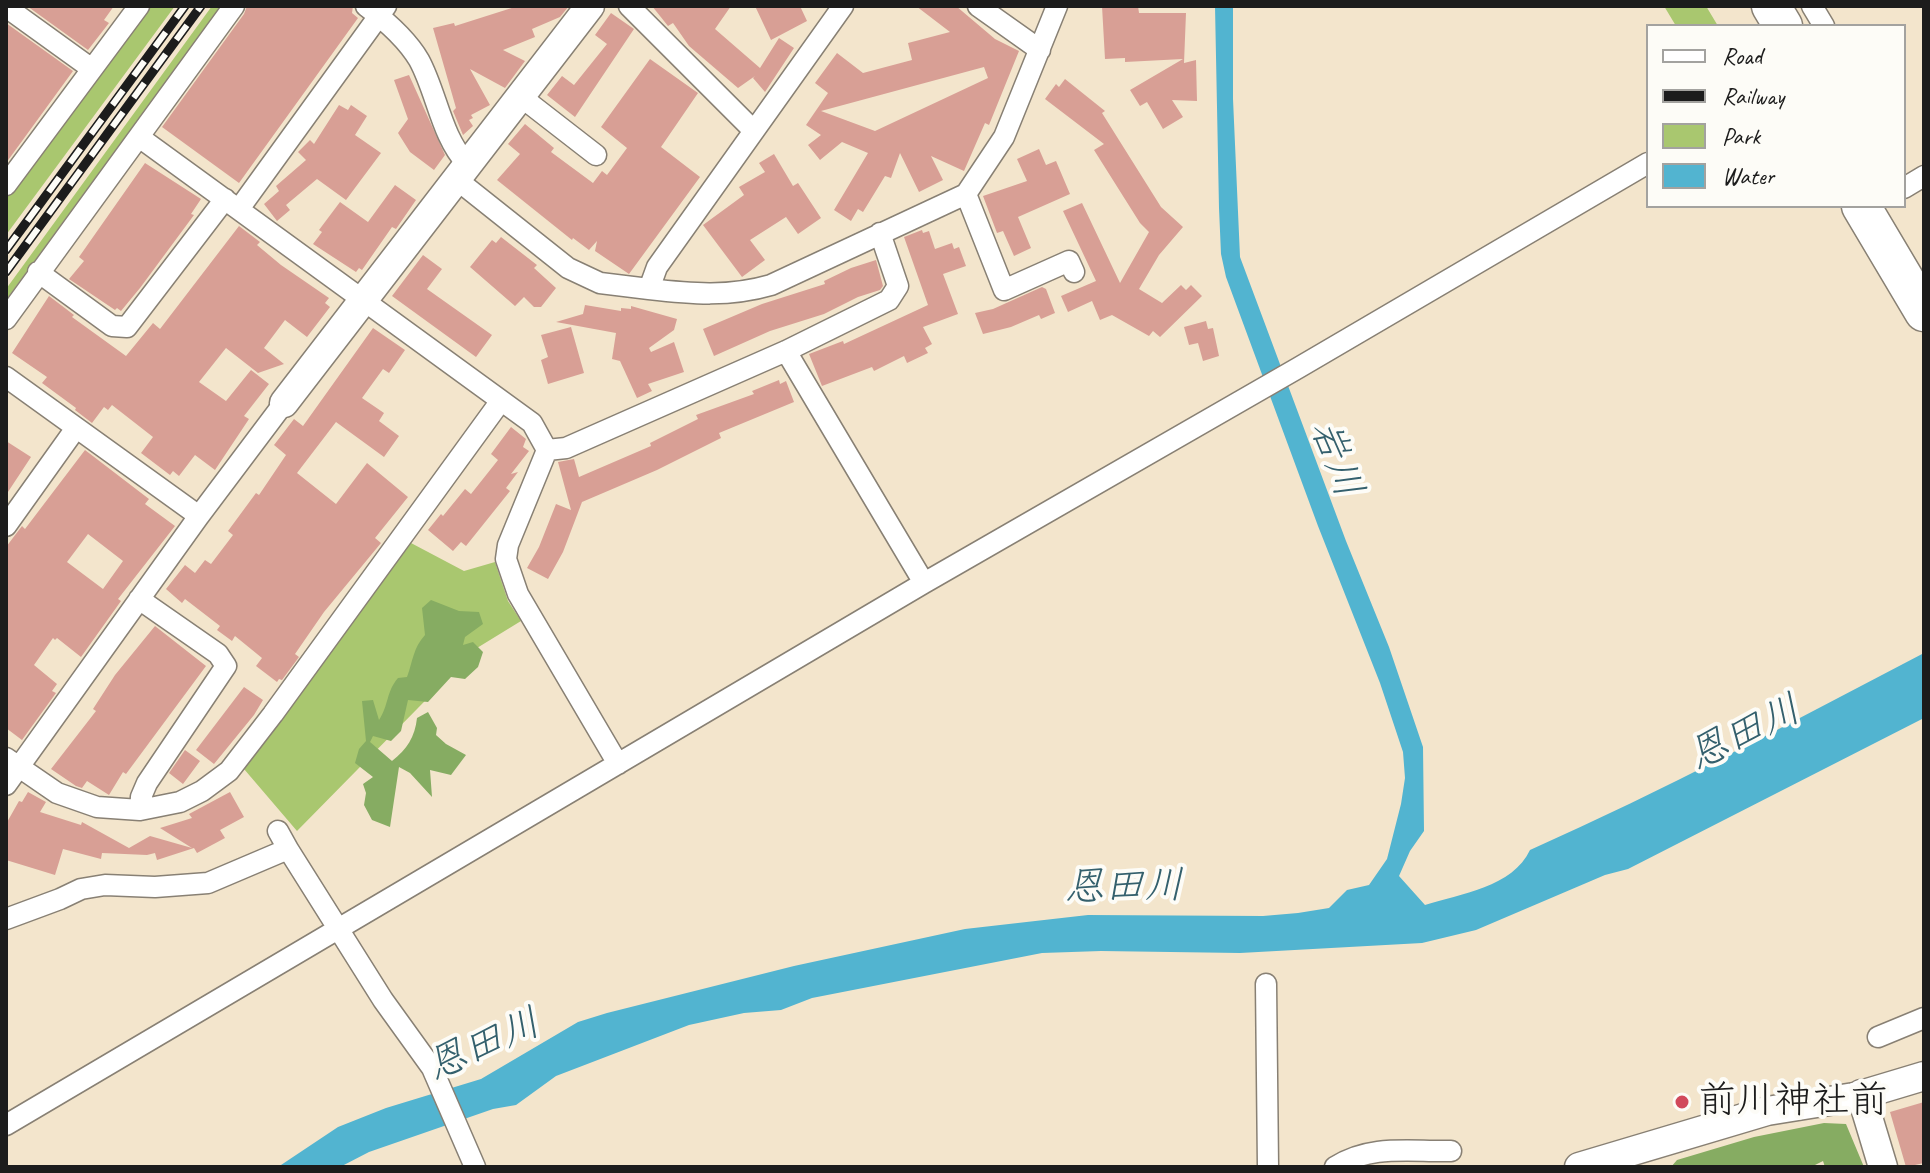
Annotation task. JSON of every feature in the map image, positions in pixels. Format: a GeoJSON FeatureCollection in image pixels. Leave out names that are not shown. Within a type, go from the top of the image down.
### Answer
{"type":"FeatureCollection","features":[{"type":"Feature","properties":{"kind":"highway"},"geometry":{"type":"LineString","coordinates":[[1744,6],[1755,24]]}},
{"type":"Feature","properties":{"kind":"highway"},"geometry":{"type":"LineString","coordinates":[[1771,6],[1782,24]]}},
{"type":"Feature","properties":{"kind":"highway"},"geometry":{"type":"LineString","coordinates":[[1908,188],[1924,268]]}},
{"type":"Feature","properties":{"kind":"highway"},"geometry":{"type":"LineString","coordinates":[[1862,208],[1924,312]]}},
{"type":"Feature","properties":{"kind":"street"},"geometry":{"type":"LineString","coordinates":[[8,176],[139,6]]}},
{"type":"Feature","properties":{"kind":"street"},"geometry":{"type":"LineString","coordinates":[[6,319],[234,6]]}},
{"type":"Feature","properties":{"kind":"street"},"geometry":{"type":"LineString","coordinates":[[6,785],[12,762],[590,6]]}},
{"type":"Feature","properties":{"kind":"street"},"geometry":{"type":"LineString","coordinates":[[629,6],[754,131]]}},
{"type":"Feature","properties":{"kind":"street"},"geometry":{"type":"LineString","coordinates":[[978,6],[1040,50]]}},
{"type":"Feature","properties":{"kind":"street"},"geometry":{"type":"LineString","coordinates":[[38,272],[112,326],[127,327],[232,204],[377,9],[419,61],[456,150],[461,172],[568,268],[600,283],[702,295],[744,293],[771,285],[966,194],[1004,137],[1057,6]]}},
{"type":"Feature","properties":{"kind":"street"},"geometry":{"type":"LineString","coordinates":[[1812,6],[1823,24]]}},
{"type":"Feature","properties":{"kind":"street"},"geometry":{"type":"LineString","coordinates":[[6,7],[92,69]]}},
{"type":"Feature","properties":{"kind":"street"},"geometry":{"type":"LineString","coordinates":[[649,289],[657,267],[754,131],[835,9]]}},
{"type":"Feature","properties":{"kind":"street"},"geometry":{"type":"LineString","coordinates":[[520,96],[596,155]]}},
{"type":"Feature","properties":{"kind":"street"},"geometry":{"type":"LineString","coordinates":[[139,137],[532,423],[547,450]]}},
{"type":"Feature","properties":{"kind":"street"},"geometry":{"type":"LineString","coordinates":[[6,1125],[924,583],[1646,164]]}},
{"type":"Feature","properties":{"kind":"street"},"geometry":{"type":"LineString","coordinates":[[966,194],[1004,290],[1069,260]]}},
{"type":"Feature","properties":{"kind":"street"},"geometry":{"type":"LineString","coordinates":[[547,450],[566,448],[786,351],[889,300],[898,286],[880,233]]}},
{"type":"Feature","properties":{"kind":"street"},"geometry":{"type":"LineString","coordinates":[[786,351],[924,583]]}},
{"type":"Feature","properties":{"kind":"street"},"geometry":{"type":"LineString","coordinates":[[6,377],[199,516]]}},
{"type":"Feature","properties":{"kind":"street"},"geometry":{"type":"LineString","coordinates":[[12,762],[57,793],[97,807],[140,810],[180,802],[202,791],[229,771],[500,402]]}},
{"type":"Feature","properties":{"kind":"street"},"geometry":{"type":"LineString","coordinates":[[6,526],[76,428]]}},
{"type":"Feature","properties":{"kind":"street"},"geometry":{"type":"LineString","coordinates":[[547,450],[508,545],[506,559],[518,594],[618,764]]}},
{"type":"Feature","properties":{"kind":"street"},"geometry":{"type":"LineString","coordinates":[[139,599],[218,654],[226,666],[147,783],[140,810]]}},
{"type":"Feature","properties":{"kind":"street"},"geometry":{"type":"LineString","coordinates":[[6,919],[81,889],[105,885],[155,887],[208,883],[283,840],[383,1000],[432,1068],[475,1167]]}},
{"type":"Feature","properties":{"kind":"street"},"geometry":{"type":"LineString","coordinates":[[1266,984],[1268,1167]]}},
{"type":"Feature","properties":{"kind":"street"},"geometry":{"type":"LineString","coordinates":[[1878,1037],[1924,1018]]}},
{"type":"Feature","properties":{"kind":"street"},"geometry":{"type":"LineString","coordinates":[[1579,1167],[1653,1155],[1767,1111],[1861,1094],[1924,1076]]}},
{"type":"Feature","properties":{"kind":"street"},"geometry":{"type":"LineString","coordinates":[[1861,1094],[1883,1167]]}},
{"type":"Feature","properties":{"kind":"street"},"geometry":{"type":"LineString","coordinates":[[1335,1167],[1349,1158],[1386,1150],[1451,1151]]}},
{"type":"Feature","properties":{"kind":"green space"},"geometry":{"type":"Polygon","coordinates":[[[149,6],[175,6],[6,235],[6,199],[149,6]]]}},
{"type":"Feature","properties":{"kind":"green space"},"geometry":{"type":"Polygon","coordinates":[[[212,6],[221,6],[6,300],[6,289],[212,6]]]}},
{"type":"Feature","properties":{"kind":"green space"},"geometry":{"type":"Polygon","coordinates":[[[1664,6],[1706,6],[1717,24],[1675,24],[1664,6]]]}},
{"type":"Feature","properties":{"kind":"green space"},"geometry":{"type":"Polygon","coordinates":[[[411,543],[464,571],[495,562],[508,601],[521,621],[477,648],[297,831],[244,769],[411,543]]]}},
{"type":"Feature","properties":{"kind":"green space"},"geometry":{"type":"Polygon","coordinates":[[[431,600],[459,611],[479,612],[483,624],[465,637],[463,645],[473,642],[483,652],[478,667],[465,679],[451,677],[428,702],[408,700],[401,731],[391,741],[373,736],[370,742],[392,761],[409,742],[417,718],[428,712],[437,728],[436,735],[466,755],[451,775],[430,770],[432,797],[410,773],[399,767],[390,827],[372,820],[364,805],[366,793],[363,784],[373,777],[355,763],[359,749],[366,741],[362,701],[373,700],[379,720],[394,683],[398,678],[407,677],[425,635],[422,608],[431,600]]]}},
{"type":"Feature","properties":{"kind":"green space"},"geometry":{"type":"Polygon","coordinates":[[[1824,1123],[1846,1124],[1864,1167],[1825,1167],[1823,1161],[1811,1167],[1671,1167],[1677,1160],[1754,1137],[1824,1123]]]}},
{"type":"Feature","properties":{"kind":"water"},"geometry":{"type":"Polygon","coordinates":[[[1215,6],[1233,6],[1233,99],[1240,257],[1389,647],[1423,747],[1424,831],[1410,851],[1399,876],[1425,905],[1499,881],[1522,863],[1530,850],[1680,779],[1924,653],[1924,718],[1628,869],[1605,875],[1476,930],[1422,943],[1240,953],[1042,953],[812,998],[781,1010],[744,1013],[689,1025],[556,1076],[516,1105],[493,1109],[369,1152],[340,1167],[278,1167],[338,1127],[386,1108],[481,1079],[578,1022],[607,1013],[794,966],[965,929],[1088,915],[1263,916],[1298,913],[1329,908],[1347,890],[1369,885],[1387,859],[1405,778],[1403,752],[1380,683],[1226,277],[1221,254],[1219,208],[1215,6]]]}},
{"type":"Feature","properties":{"kind":"building"},"geometry":{"type":"Polygon","coordinates":[[[27,6],[114,6],[104,20],[109,23],[88,50],[27,6]]]}},
{"type":"Feature","properties":{"kind":"building"},"geometry":{"type":"Polygon","coordinates":[[[247,6],[353,6],[352,13],[358,18],[239,183],[162,127],[247,6]]]}},
{"type":"Feature","properties":{"kind":"building"},"geometry":{"type":"Polygon","coordinates":[[[518,6],[569,6],[560,17],[532,29],[535,37],[503,50],[525,61],[505,88],[470,69],[490,105],[471,115],[473,118],[469,120],[473,126],[463,135],[453,111],[456,108],[433,28],[454,23],[455,26],[518,6]]]}},
{"type":"Feature","properties":{"kind":"building"},"geometry":{"type":"Polygon","coordinates":[[[652,6],[731,6],[715,29],[760,68],[779,38],[794,48],[765,92],[753,78],[755,76],[738,88],[689,46],[673,23],[668,26],[652,6]]]}},
{"type":"Feature","properties":{"kind":"building"},"geometry":{"type":"Polygon","coordinates":[[[755,6],[800,6],[807,21],[771,40],[755,6]]]}},
{"type":"Feature","properties":{"kind":"building"},"geometry":{"type":"Polygon","coordinates":[[[916,6],[956,6],[995,39],[1019,51],[989,125],[985,123],[964,171],[931,156],[943,180],[919,192],[900,153],[891,178],[885,176],[863,212],[858,209],[851,221],[834,210],[868,153],[842,142],[820,160],[808,145],[821,135],[806,125],[828,93],[815,83],[837,53],[863,73],[912,60],[908,43],[950,32],[916,6]],[[984,67],[821,111],[875,131],[988,78],[984,67]]]}},
{"type":"Feature","properties":{"kind":"building"},"geometry":{"type":"Polygon","coordinates":[[[1102,6],[1138,6],[1139,13],[1186,13],[1184,63],[1196,60],[1197,101],[1172,100],[1183,117],[1163,129],[1147,102],[1140,106],[1130,90],[1183,59],[1125,62],[1125,58],[1105,59],[1102,6]]]}},
{"type":"Feature","properties":{"kind":"building"},"geometry":{"type":"Polygon","coordinates":[[[611,13],[634,29],[575,117],[547,95],[562,76],[574,85],[607,44],[595,35],[611,13]]]}},
{"type":"Feature","properties":{"kind":"building"},"geometry":{"type":"Polygon","coordinates":[[[6,23],[73,71],[6,163],[6,23]]]}},
{"type":"Feature","properties":{"kind":"building"},"geometry":{"type":"Polygon","coordinates":[[[650,59],[698,93],[661,147],[700,177],[629,274],[595,251],[597,241],[589,250],[572,240],[497,180],[520,154],[508,144],[525,124],[554,148],[551,152],[593,183],[602,171],[607,175],[627,148],[601,127],[650,59]]]}},
{"type":"Feature","properties":{"kind":"building"},"geometry":{"type":"Polygon","coordinates":[[[409,75],[445,155],[434,170],[410,152],[398,133],[408,119],[394,80],[409,75]]]}},
{"type":"Feature","properties":{"kind":"building"},"geometry":{"type":"Polygon","coordinates":[[[1065,79],[1105,111],[1102,113],[1161,207],[1183,227],[1159,255],[1139,289],[1162,303],[1181,285],[1186,290],[1191,285],[1202,296],[1160,337],[1153,331],[1149,336],[1112,315],[1100,320],[1092,301],[1068,312],[1061,296],[1096,281],[1063,211],[1082,203],[1120,283],[1149,232],[1140,223],[1094,150],[1104,144],[1045,99],[1056,84],[1059,87],[1065,79]]]}},
{"type":"Feature","properties":{"kind":"building"},"geometry":{"type":"Polygon","coordinates":[[[339,105],[348,110],[351,105],[367,116],[355,135],[381,153],[346,200],[317,179],[286,205],[290,210],[277,221],[264,204],[279,191],[276,186],[306,160],[298,152],[310,140],[314,144],[339,105]]]}},
{"type":"Feature","properties":{"kind":"building"},"geometry":{"type":"Polygon","coordinates":[[[1039,149],[1046,165],[1056,161],[1070,194],[1018,217],[1031,248],[1014,256],[1003,231],[997,233],[983,196],[1027,181],[1017,159],[1039,149]]]}},
{"type":"Feature","properties":{"kind":"building"},"geometry":{"type":"Polygon","coordinates":[[[774,154],[793,186],[798,183],[821,218],[798,234],[786,217],[750,240],[765,260],[742,277],[703,225],[744,195],[739,187],[765,172],[759,163],[774,154]]]}},
{"type":"Feature","properties":{"kind":"building"},"geometry":{"type":"Polygon","coordinates":[[[145,163],[201,199],[191,214],[194,215],[140,288],[121,311],[115,310],[69,279],[84,261],[79,257],[145,163]]]}},
{"type":"Feature","properties":{"kind":"building"},"geometry":{"type":"Polygon","coordinates":[[[395,185],[416,200],[396,229],[392,227],[362,270],[359,268],[356,272],[313,244],[322,232],[319,230],[340,202],[368,222],[395,185]]]}},
{"type":"Feature","properties":{"kind":"building"},"geometry":{"type":"Polygon","coordinates":[[[239,226],[260,242],[257,245],[281,265],[329,298],[325,303],[330,307],[307,337],[285,320],[264,348],[284,364],[258,373],[226,348],[199,382],[226,401],[251,370],[269,384],[244,416],[249,419],[215,470],[195,455],[179,476],[173,471],[170,475],[141,453],[153,437],[112,405],[108,410],[104,407],[92,423],[42,383],[47,377],[12,353],[49,296],[74,315],[72,317],[126,356],[153,323],[160,329],[239,226]]]}},
{"type":"Feature","properties":{"kind":"building"},"geometry":{"type":"Polygon","coordinates":[[[922,230],[923,233],[929,231],[935,249],[952,243],[954,249],[959,247],[966,266],[943,274],[958,314],[923,327],[932,344],[925,348],[928,353],[907,363],[904,356],[874,371],[872,367],[822,386],[809,354],[843,341],[844,344],[928,305],[904,237],[922,230]]]}},
{"type":"Feature","properties":{"kind":"building"},"geometry":{"type":"Polygon","coordinates":[[[501,237],[537,265],[534,268],[556,288],[541,307],[534,307],[524,297],[515,306],[470,267],[492,240],[496,243],[501,237]]]}},
{"type":"Feature","properties":{"kind":"building"},"geometry":{"type":"Polygon","coordinates":[[[423,255],[442,269],[427,289],[492,335],[476,357],[392,296],[423,255]]]}},
{"type":"Feature","properties":{"kind":"building"},"geometry":{"type":"Polygon","coordinates":[[[876,260],[883,286],[880,290],[824,314],[770,331],[714,356],[703,329],[762,304],[825,284],[824,281],[851,268],[876,260]]]}},
{"type":"Feature","properties":{"kind":"building"},"geometry":{"type":"Polygon","coordinates":[[[1042,287],[1046,289],[1055,313],[1041,319],[1039,315],[983,334],[975,313],[993,309],[1042,287]]]}},
{"type":"Feature","properties":{"kind":"building"},"geometry":{"type":"Polygon","coordinates":[[[585,305],[621,311],[621,308],[631,309],[631,306],[677,319],[674,330],[649,348],[651,352],[674,342],[684,372],[648,384],[652,391],[637,398],[620,361],[612,359],[616,333],[556,322],[583,314],[585,305]]]}},
{"type":"Feature","properties":{"kind":"building"},"geometry":{"type":"Polygon","coordinates":[[[1206,321],[1208,329],[1213,328],[1219,356],[1203,361],[1198,343],[1189,345],[1184,327],[1206,321]]]}},
{"type":"Feature","properties":{"kind":"building"},"geometry":{"type":"Polygon","coordinates":[[[571,327],[584,373],[548,384],[541,360],[548,357],[541,335],[571,327]]]}},
{"type":"Feature","properties":{"kind":"building"},"geometry":{"type":"Polygon","coordinates":[[[373,328],[405,350],[389,373],[383,369],[362,398],[384,413],[379,421],[399,436],[384,457],[336,422],[297,473],[336,504],[367,463],[408,497],[375,538],[381,543],[324,612],[295,654],[299,657],[282,680],[277,682],[256,666],[262,658],[235,636],[232,641],[217,630],[220,626],[185,599],[182,603],[166,589],[185,565],[195,573],[205,560],[211,564],[233,535],[228,531],[256,493],[259,495],[286,455],[274,445],[294,419],[303,426],[373,328]]]}},
{"type":"Feature","properties":{"kind":"building"},"geometry":{"type":"Polygon","coordinates":[[[779,380],[780,384],[786,381],[794,402],[719,433],[721,438],[582,502],[563,552],[548,579],[527,568],[556,504],[571,510],[558,462],[574,459],[579,477],[651,446],[650,443],[698,419],[696,415],[754,394],[752,391],[779,380]]]}},
{"type":"Feature","properties":{"kind":"building"},"geometry":{"type":"Polygon","coordinates":[[[511,427],[526,439],[523,447],[529,451],[511,474],[518,472],[506,488],[510,491],[466,546],[461,542],[453,551],[428,530],[465,489],[471,494],[498,460],[491,454],[511,427]]]}},
{"type":"Feature","properties":{"kind":"building"},"geometry":{"type":"Polygon","coordinates":[[[6,441],[31,457],[6,495],[6,441]]]}},
{"type":"Feature","properties":{"kind":"building"},"geometry":{"type":"Polygon","coordinates":[[[85,450],[149,499],[145,504],[175,526],[118,599],[121,601],[81,657],[53,638],[34,665],[57,684],[52,691],[56,693],[22,740],[6,728],[6,547],[22,526],[25,529],[85,450]],[[88,534],[67,562],[103,589],[123,561],[88,534]]]}},
{"type":"Feature","properties":{"kind":"building"},"geometry":{"type":"Polygon","coordinates":[[[155,626],[206,666],[126,774],[123,772],[109,795],[87,781],[82,788],[76,786],[51,769],[96,711],[93,709],[115,675],[155,626]]]}},
{"type":"Feature","properties":{"kind":"building"},"geometry":{"type":"Polygon","coordinates":[[[244,687],[263,700],[214,764],[196,750],[244,687]]]}},
{"type":"Feature","properties":{"kind":"building"},"geometry":{"type":"Polygon","coordinates":[[[185,750],[200,761],[183,784],[169,773],[185,750]]]}},
{"type":"Feature","properties":{"kind":"building"},"geometry":{"type":"Polygon","coordinates":[[[28,792],[46,802],[40,812],[81,825],[82,822],[129,848],[150,836],[192,848],[160,828],[192,818],[189,814],[230,792],[244,817],[220,830],[225,838],[197,853],[194,848],[157,860],[155,853],[102,853],[101,859],[63,849],[55,875],[6,860],[6,824],[28,792]]]}},
{"type":"Feature","properties":{"kind":"building"},"geometry":{"type":"Polygon","coordinates":[[[1924,1102],[1924,1163],[1906,1167],[1890,1112],[1924,1102]]]}},
{"type":"Feature","properties":{"kind":"railway"},"geometry":{"type":"LineString","coordinates":[[6,250],[185,6]]}},
{"type":"Feature","properties":{"kind":"railway"},"geometry":{"type":"LineString","coordinates":[[6,272],[201,6]]}},
{"type":"Feature","properties":{"kind":"place","name":"前川神社前"},"geometry":{"type":"Point","coordinates":[1682,1102]}},
{"type":"Feature","properties":{"kind":"water label","name":"岩川"},"geometry":{"type":"Point","coordinates":[1335,459]}},
{"type":"Feature","properties":{"kind":"water label","name":"恩田川"},"geometry":{"type":"Point","coordinates":[1745,734]}},
{"type":"Feature","properties":{"kind":"water label","name":"恩田川"},"geometry":{"type":"Point","coordinates":[1124,888]}},
{"type":"Feature","properties":{"kind":"water label","name":"恩田川"},"geometry":{"type":"Point","coordinates":[484,1046]}}]}
